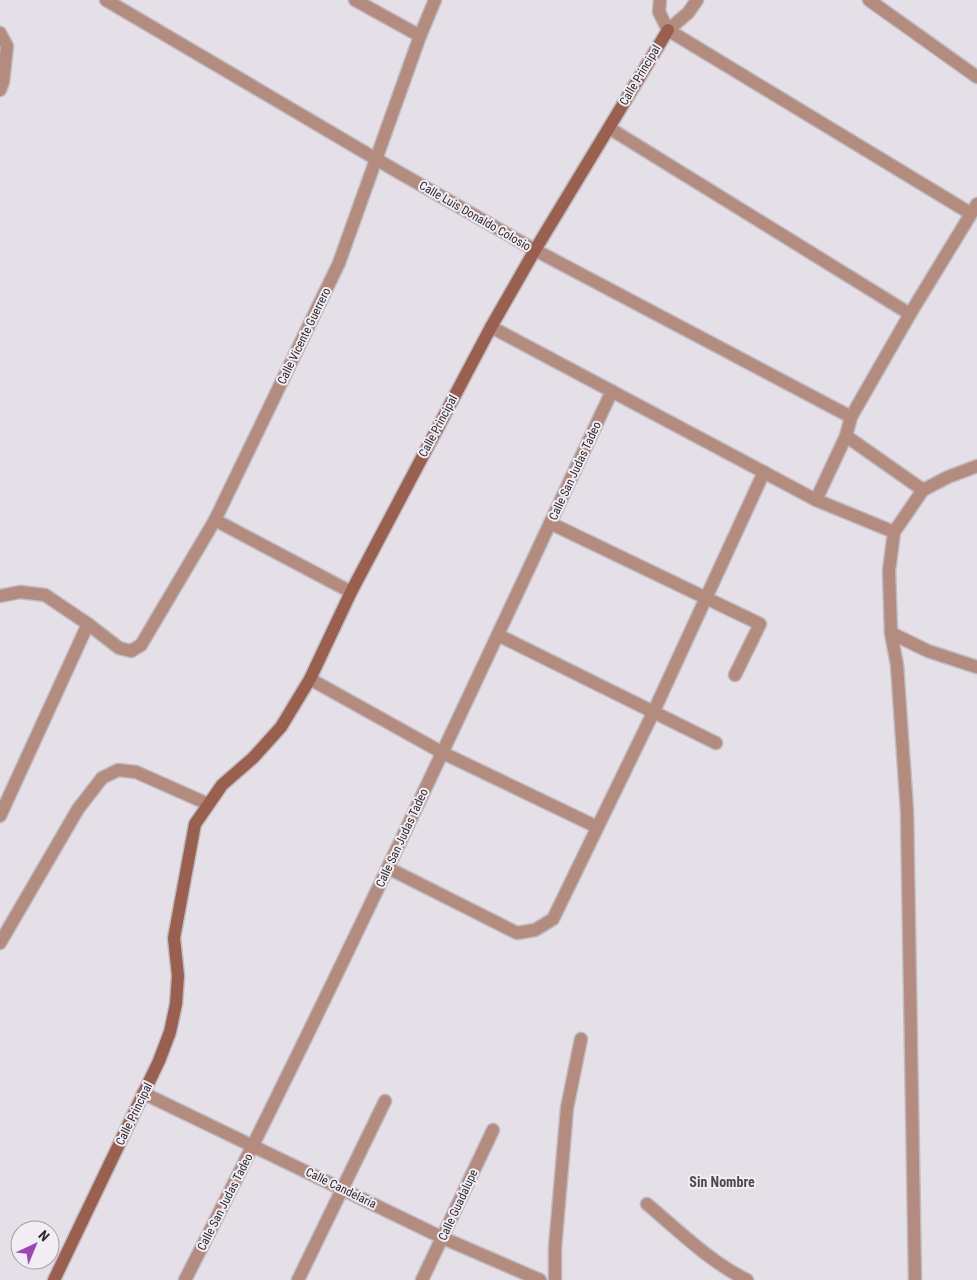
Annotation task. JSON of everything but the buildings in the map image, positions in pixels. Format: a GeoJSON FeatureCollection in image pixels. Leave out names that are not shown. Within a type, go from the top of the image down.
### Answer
{"type":"FeatureCollection","features":[{"type":"Feature","properties":{"kind":"street","name":"Calle Luis Donaldo Colosio"},"geometry":{"type":"LineString","coordinates":[[106,0],[535,250],[851,417]]}},
{"type":"Feature","properties":{"kind":"street"},"geometry":{"type":"LineString","coordinates":[[355,0],[420,36]]}},
{"type":"Feature","properties":{"kind":"street","name":"Calle Vicente Guerrero"},"geometry":{"type":"LineString","coordinates":[[88,624],[119,648],[131,651],[141,645],[215,520],[339,263],[375,158],[420,36],[436,0]]}},
{"type":"Feature","properties":{"kind":"street"},"geometry":{"type":"LineString","coordinates":[[660,0],[659,12],[668,30],[974,208],[851,417],[846,436],[816,500]]}},
{"type":"Feature","properties":{"kind":"street","name":"Calle Principal"},"geometry":{"type":"LineString","coordinates":[[54,1280],[159,1061],[170,1032],[176,1004],[178,976],[174,938],[195,824],[222,785],[253,758],[281,727],[310,679],[351,592],[491,327],[535,250],[668,30],[688,13],[697,0]]}},
{"type":"Feature","properties":{"kind":"street"},"geometry":{"type":"LineString","coordinates":[[869,0],[977,77]]}},
{"type":"Feature","properties":{"kind":"street"},"geometry":{"type":"LineString","coordinates":[[0,33],[7,46],[3,82],[0,90]]}},
{"type":"Feature","properties":{"kind":"street"},"geometry":{"type":"LineString","coordinates":[[609,128],[910,314]]}},
{"type":"Feature","properties":{"kind":"street"},"geometry":{"type":"LineString","coordinates":[[491,327],[816,500],[894,532]]}},
{"type":"Feature","properties":{"kind":"street","name":"Calle San Judas Tadeo"},"geometry":{"type":"LineString","coordinates":[[185,1280],[253,1146],[388,868],[612,391]]}},
{"type":"Feature","properties":{"kind":"street"},"geometry":{"type":"LineString","coordinates":[[846,436],[923,490]]}},
{"type":"Feature","properties":{"kind":"street"},"geometry":{"type":"LineString","coordinates":[[915,1280],[907,811],[897,665],[891,634],[889,571],[894,532],[923,490],[977,466]]}},
{"type":"Feature","properties":{"kind":"street"},"geometry":{"type":"LineString","coordinates":[[388,868],[517,933],[535,930],[553,919],[653,713],[764,472]]}},
{"type":"Feature","properties":{"kind":"street"},"geometry":{"type":"LineString","coordinates":[[215,520],[351,592]]}},
{"type":"Feature","properties":{"kind":"street"},"geometry":{"type":"LineString","coordinates":[[550,523],[760,624],[735,675]]}},
{"type":"Feature","properties":{"kind":"street"},"geometry":{"type":"LineString","coordinates":[[0,596],[20,592],[45,595],[88,624],[0,816]]}},
{"type":"Feature","properties":{"kind":"street"},"geometry":{"type":"LineString","coordinates":[[891,634],[928,652],[977,668]]}},
{"type":"Feature","properties":{"kind":"street"},"geometry":{"type":"LineString","coordinates":[[498,635],[716,744]]}},
{"type":"Feature","properties":{"kind":"street"},"geometry":{"type":"LineString","coordinates":[[310,679],[443,753],[598,827]]}},
{"type":"Feature","properties":{"kind":"street"},"geometry":{"type":"LineString","coordinates":[[0,943],[78,809],[102,778],[118,770],[136,772],[208,804]]}},
{"type":"Feature","properties":{"kind":"street"},"geometry":{"type":"LineString","coordinates":[[555,1280],[555,1248],[567,1108],[580,1039]]}},
{"type":"Feature","properties":{"kind":"street","name":"Calle Candelaria"},"geometry":{"type":"LineString","coordinates":[[144,1093],[443,1238],[540,1280]]}},
{"type":"Feature","properties":{"kind":"street"},"geometry":{"type":"LineString","coordinates":[[298,1280],[385,1101]]}},
{"type":"Feature","properties":{"kind":"street","name":"Calle Guadalupe"},"geometry":{"type":"LineString","coordinates":[[422,1280],[493,1130]]}},
{"type":"Feature","properties":{"kind":"street"},"geometry":{"type":"LineString","coordinates":[[647,1204],[714,1260],[747,1280]]}},
{"type":"Feature","properties":{"kind":"district","name":"Sin Nombre"},"geometry":{"type":"Point","coordinates":[722,1182]}}]}
